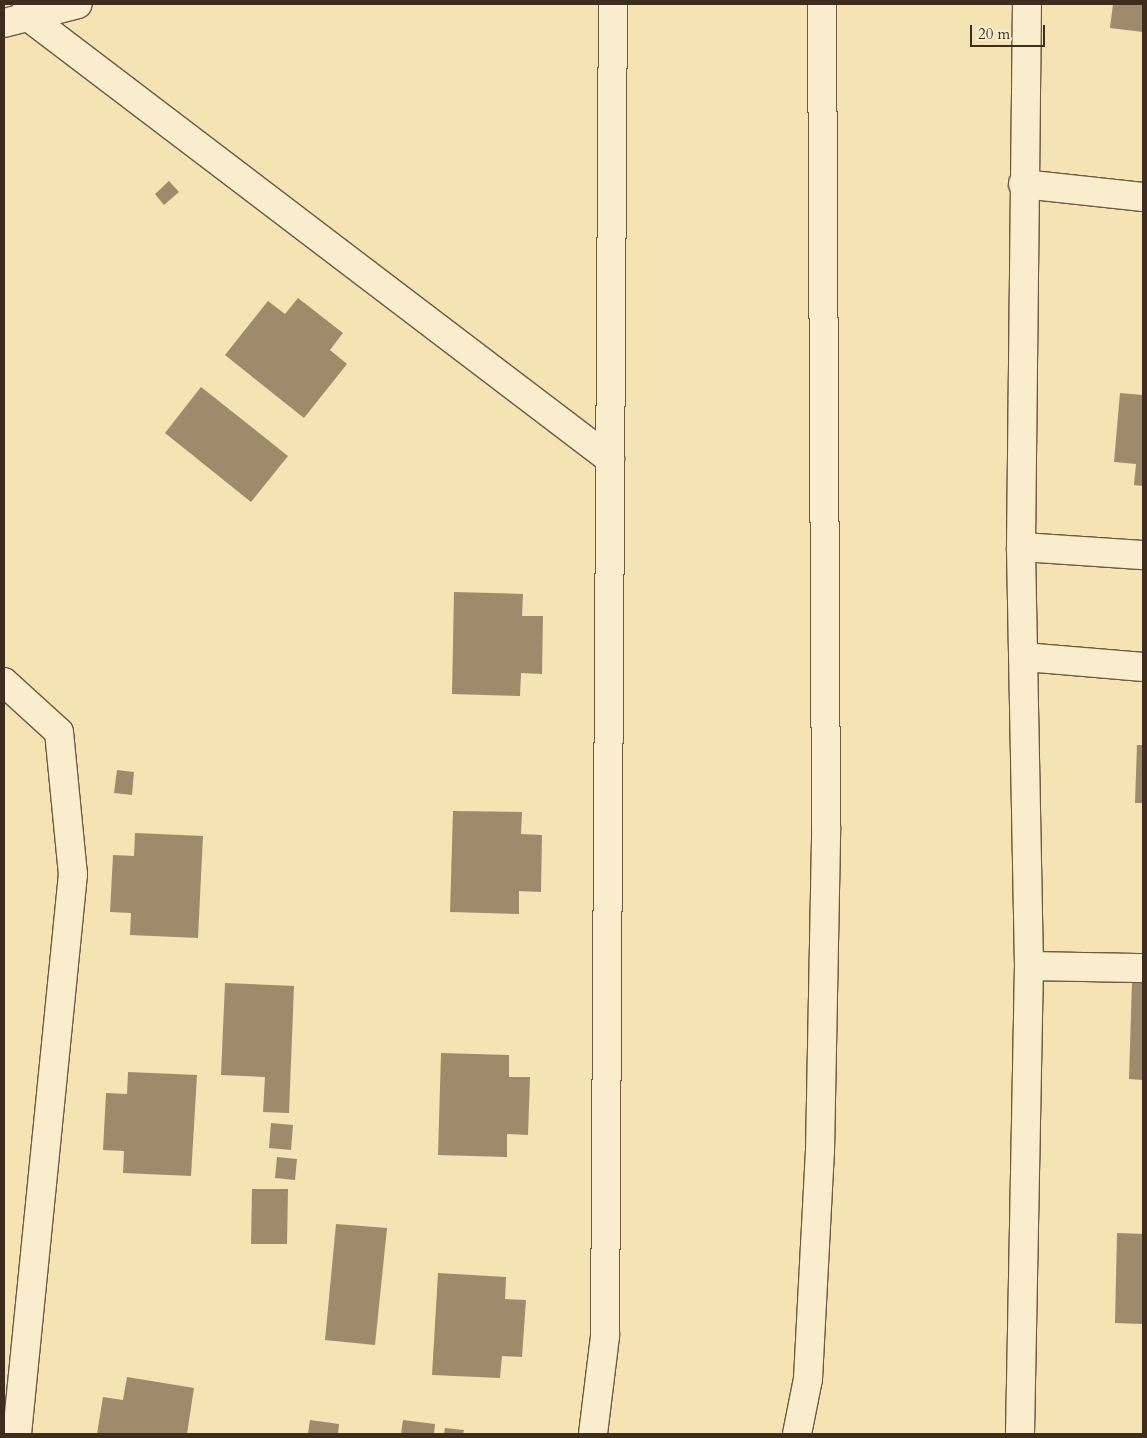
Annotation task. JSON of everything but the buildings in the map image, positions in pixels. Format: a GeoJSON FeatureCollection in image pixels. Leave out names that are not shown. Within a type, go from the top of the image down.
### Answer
{"type":"FeatureCollection","features":[{"type":"Feature","properties":{"kind":"street"},"geometry":{"type":"LineString","coordinates":[[20,15],[78,4]]}},
{"type":"Feature","properties":{"kind":"street"},"geometry":{"type":"LineString","coordinates":[[594,1434],[604,1336],[613,4]]}},
{"type":"Feature","properties":{"kind":"street"},"geometry":{"type":"LineString","coordinates":[[797,1434],[808,1379],[820,1152],[826,827],[822,4]]}},
{"type":"Feature","properties":{"kind":"street"},"geometry":{"type":"LineString","coordinates":[[1020,1434],[1029,966],[1025,656],[1020,547],[1023,184],[1027,4]]}},
{"type":"Feature","properties":{"kind":"street"},"geometry":{"type":"LineString","coordinates":[[20,15],[610,459]]}},
{"type":"Feature","properties":{"kind":"street"},"geometry":{"type":"LineString","coordinates":[[1023,184],[1143,196]]}},
{"type":"Feature","properties":{"kind":"street"},"geometry":{"type":"LineString","coordinates":[[1020,547],[1143,555]]}},
{"type":"Feature","properties":{"kind":"street"},"geometry":{"type":"LineString","coordinates":[[1025,656],[1143,667]]}},
{"type":"Feature","properties":{"kind":"street"},"geometry":{"type":"LineString","coordinates":[[4,682],[59,732],[72,874],[17,1434]]}},
{"type":"Feature","properties":{"kind":"street"},"geometry":{"type":"LineString","coordinates":[[1029,966],[1143,968]]}}]}
